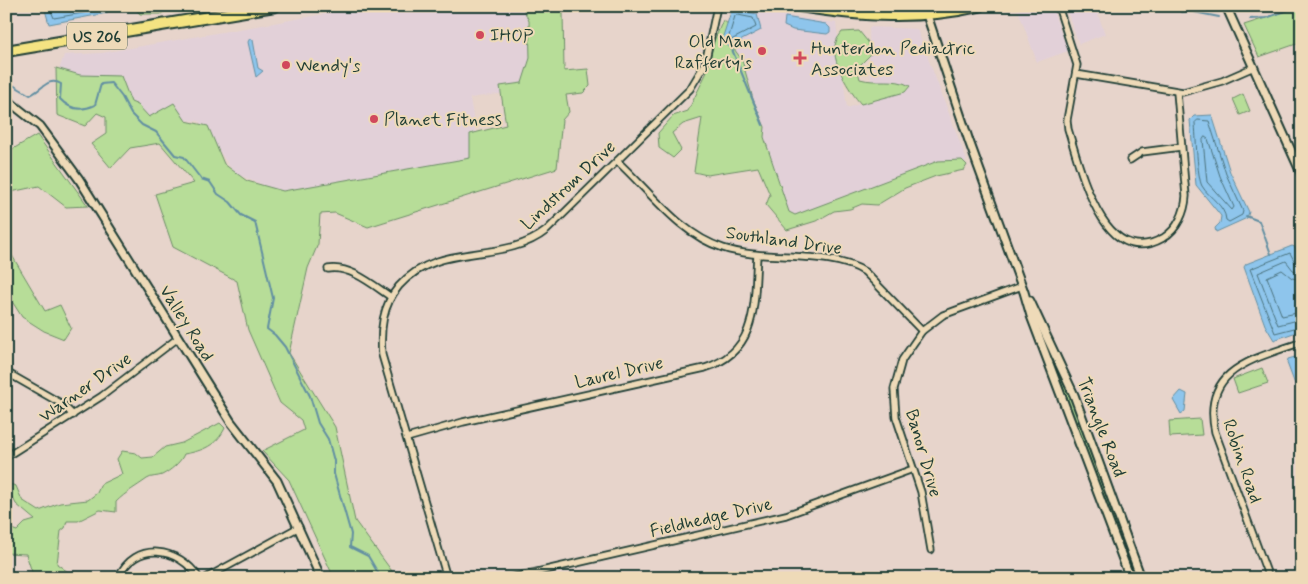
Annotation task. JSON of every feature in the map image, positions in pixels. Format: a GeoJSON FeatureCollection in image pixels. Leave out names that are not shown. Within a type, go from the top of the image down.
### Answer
{"type":"FeatureCollection","features":[{"type":"Feature","properties":{"kind":"highway","name":"US 206"},"geometry":{"type":"LineString","coordinates":[[6,51],[275,6]]}},
{"type":"Feature","properties":{"kind":"highway"},"geometry":{"type":"LineString","coordinates":[[800,6],[851,14],[900,16],[925,11],[979,6]]}},
{"type":"Feature","properties":{"kind":"highway"},"geometry":{"type":"LineString","coordinates":[[870,6],[900,16]]}},
{"type":"Feature","properties":{"kind":"street","name":"Lindstrom Drive"},"geometry":{"type":"LineString","coordinates":[[447,578],[382,355],[381,325],[391,297],[409,276],[431,262],[529,242],[547,230],[690,89],[700,75],[708,52],[718,6]]}},
{"type":"Feature","properties":{"kind":"street"},"geometry":{"type":"LineString","coordinates":[[1058,6],[1076,56],[1076,74],[1067,120],[1068,129],[1099,214],[1107,228],[1118,237],[1132,242],[1150,242],[1164,237],[1181,218],[1186,203],[1177,92]]}},
{"type":"Feature","properties":{"kind":"street"},"geometry":{"type":"LineString","coordinates":[[1226,6],[1302,175]]}},
{"type":"Feature","properties":{"kind":"street","name":"Triangle Road"},"geometry":{"type":"LineString","coordinates":[[925,11],[1031,316],[1130,578]]}},
{"type":"Feature","properties":{"kind":"street"},"geometry":{"type":"LineString","coordinates":[[1076,74],[1177,92],[1222,81],[1254,67]]}},
{"type":"Feature","properties":{"kind":"street","name":"Valley Road"},"geometry":{"type":"LineString","coordinates":[[6,99],[33,119],[63,156],[231,422],[277,481],[322,578]]}},
{"type":"Feature","properties":{"kind":"street"},"geometry":{"type":"LineString","coordinates":[[1130,160],[1142,152],[1181,147]]}},
{"type":"Feature","properties":{"kind":"street","name":"Southland Drive"},"geometry":{"type":"LineString","coordinates":[[618,160],[689,230],[710,243],[724,249],[757,255],[837,262],[856,266],[865,272],[922,331]]}},
{"type":"Feature","properties":{"kind":"street","name":"Laurel Drive"},"geometry":{"type":"LineString","coordinates":[[407,438],[463,422],[705,368],[726,360],[742,345],[750,328],[757,255]]}},
{"type":"Feature","properties":{"kind":"street"},"geometry":{"type":"LineString","coordinates":[[328,269],[337,268],[348,271],[391,297]]}},
{"type":"Feature","properties":{"kind":"street","name":"Triangle Road"},"geometry":{"type":"LineString","coordinates":[[1023,289],[1037,314],[1074,395],[1142,578]]}},
{"type":"Feature","properties":{"kind":"street","name":"Banor Drive"},"geometry":{"type":"LineString","coordinates":[[931,550],[923,501],[896,417],[894,389],[902,360],[922,331],[943,315],[1023,289]]}},
{"type":"Feature","properties":{"kind":"street","name":"Warner Drive"},"geometry":{"type":"LineString","coordinates":[[6,457],[102,396],[178,338]]}},
{"type":"Feature","properties":{"kind":"street","name":"Robin Road"},"geometry":{"type":"LineString","coordinates":[[1269,578],[1215,432],[1213,403],[1219,387],[1234,368],[1248,361],[1302,342]]}},
{"type":"Feature","properties":{"kind":"street"},"geometry":{"type":"LineString","coordinates":[[6,372],[62,404],[73,415]]}},
{"type":"Feature","properties":{"kind":"street","name":"Fieldhedge Drive"},"geometry":{"type":"LineString","coordinates":[[510,578],[786,515],[913,469]]}},
{"type":"Feature","properties":{"kind":"street"},"geometry":{"type":"LineString","coordinates":[[206,578],[299,527]]}},
{"type":"Feature","properties":{"kind":"street"},"geometry":{"type":"LineString","coordinates":[[118,578],[130,561],[138,556],[155,552],[173,554],[182,559],[199,578]]}},
{"type":"Feature","properties":{"kind":"shaded area"},"geometry":{"type":"Polygon","coordinates":[[[370,6],[527,6],[533,89],[470,98],[480,159],[280,192],[234,173],[199,121],[182,120],[179,112],[149,122],[82,78],[59,70],[64,55],[102,53],[370,6]]]}},
{"type":"Feature","properties":{"kind":"shaded area"},"geometry":{"type":"Polygon","coordinates":[[[1028,6],[1051,6],[1068,51],[1037,62],[1018,10],[1028,6]]]}},
{"type":"Feature","properties":{"kind":"shaded area"},"geometry":{"type":"Polygon","coordinates":[[[1065,6],[1095,6],[1105,34],[1079,44],[1065,6]]]}},
{"type":"Feature","properties":{"kind":"shaded area"},"geometry":{"type":"Polygon","coordinates":[[[732,8],[836,23],[847,108],[908,89],[871,86],[869,27],[917,29],[967,161],[786,221],[725,33],[732,8]]]}},
{"type":"Feature","properties":{"kind":"green space"},"geometry":{"type":"Polygon","coordinates":[[[133,6],[172,6],[161,14],[140,14],[133,6]]]}},
{"type":"Feature","properties":{"kind":"green space"},"geometry":{"type":"Polygon","coordinates":[[[522,6],[558,7],[563,13],[564,71],[588,69],[590,86],[583,93],[566,95],[569,112],[562,120],[557,168],[368,227],[335,213],[320,214],[318,244],[308,268],[289,353],[335,427],[355,521],[397,578],[334,578],[289,480],[262,451],[304,430],[301,420],[280,403],[248,330],[237,281],[173,247],[155,194],[194,183],[160,143],[130,148],[111,168],[91,144],[106,134],[106,117],[97,113],[85,126],[57,115],[56,68],[80,75],[121,76],[131,102],[138,105],[149,117],[174,103],[186,121],[208,126],[224,164],[247,181],[283,191],[470,158],[470,134],[506,125],[500,86],[522,83],[530,58],[529,21],[522,6]]]}},
{"type":"Feature","properties":{"kind":"green space"},"geometry":{"type":"Polygon","coordinates":[[[1302,6],[1302,42],[1259,57],[1244,25],[1302,6]]]}},
{"type":"Feature","properties":{"kind":"green space"},"geometry":{"type":"Polygon","coordinates":[[[723,20],[729,25],[729,42],[742,60],[753,99],[765,127],[764,137],[789,212],[795,215],[938,161],[962,160],[967,165],[964,170],[936,176],[905,188],[877,205],[862,204],[850,209],[834,211],[816,221],[787,230],[766,205],[770,195],[758,167],[707,175],[694,172],[702,118],[683,124],[672,133],[681,150],[673,158],[659,148],[658,133],[673,116],[688,111],[706,74],[714,41],[723,20]]]}},
{"type":"Feature","properties":{"kind":"green space"},"geometry":{"type":"Polygon","coordinates":[[[859,31],[868,42],[872,53],[857,68],[860,79],[904,83],[910,86],[905,92],[861,104],[856,99],[846,84],[838,66],[835,49],[836,41],[842,32],[859,31]]]}},
{"type":"Feature","properties":{"kind":"green space"},"geometry":{"type":"Polygon","coordinates":[[[1243,94],[1250,111],[1240,115],[1233,99],[1243,94]]]}},
{"type":"Feature","properties":{"kind":"green space"},"geometry":{"type":"Polygon","coordinates":[[[37,135],[88,206],[66,207],[39,186],[6,193],[6,147],[11,150],[37,135]]]}},
{"type":"Feature","properties":{"kind":"green space"},"geometry":{"type":"Polygon","coordinates":[[[6,236],[10,252],[45,311],[60,305],[71,328],[64,339],[44,331],[22,317],[6,292],[6,236]]]}},
{"type":"Feature","properties":{"kind":"green space"},"geometry":{"type":"Polygon","coordinates":[[[1057,367],[1068,387],[1138,578],[1133,578],[1055,368],[1057,367]]]}},
{"type":"Feature","properties":{"kind":"green space"},"geometry":{"type":"Polygon","coordinates":[[[1262,368],[1268,383],[1238,393],[1233,379],[1262,368]]]}},
{"type":"Feature","properties":{"kind":"green space"},"geometry":{"type":"Polygon","coordinates":[[[1200,419],[1202,435],[1170,437],[1169,421],[1200,419]]]}},
{"type":"Feature","properties":{"kind":"green space"},"geometry":{"type":"Polygon","coordinates":[[[220,423],[225,428],[214,443],[203,449],[184,454],[178,463],[162,475],[149,478],[127,492],[116,502],[116,512],[100,510],[78,521],[67,521],[65,528],[61,531],[57,564],[68,572],[70,578],[34,578],[26,554],[6,553],[6,527],[17,531],[25,523],[35,520],[16,504],[13,498],[6,497],[6,483],[16,486],[22,500],[39,511],[60,503],[88,500],[97,493],[101,484],[122,474],[117,459],[122,451],[136,453],[142,458],[153,457],[165,447],[182,443],[220,423]]]}},
{"type":"Feature","properties":{"kind":"water"},"geometry":{"type":"Polygon","coordinates":[[[44,6],[107,6],[107,13],[49,24],[44,6]]]}},
{"type":"Feature","properties":{"kind":"water"},"geometry":{"type":"Polygon","coordinates":[[[738,10],[757,14],[761,30],[736,43],[732,48],[728,46],[723,36],[731,12],[738,10]]]}},
{"type":"Feature","properties":{"kind":"water"},"geometry":{"type":"Polygon","coordinates":[[[785,17],[826,24],[830,28],[830,32],[827,34],[793,30],[784,26],[785,17]]]}},
{"type":"Feature","properties":{"kind":"water"},"geometry":{"type":"Polygon","coordinates":[[[250,38],[253,40],[258,68],[263,71],[256,77],[248,42],[250,38]]]}},
{"type":"Feature","properties":{"kind":"water"},"geometry":{"type":"Polygon","coordinates":[[[1212,115],[1230,172],[1249,212],[1247,218],[1216,232],[1215,228],[1220,223],[1221,216],[1196,185],[1190,120],[1194,116],[1212,115]]]}},
{"type":"Feature","properties":{"kind":"water"},"geometry":{"type":"Polygon","coordinates":[[[1292,246],[1295,247],[1302,269],[1302,330],[1274,340],[1265,325],[1244,267],[1246,264],[1292,246]]]}},
{"type":"Feature","properties":{"kind":"water"},"geometry":{"type":"Polygon","coordinates":[[[1302,355],[1302,403],[1287,363],[1288,359],[1302,355]]]}},
{"type":"Feature","properties":{"kind":"water"},"geometry":{"type":"Polygon","coordinates":[[[1181,391],[1187,394],[1185,411],[1181,414],[1173,400],[1181,391]]]}},
{"type":"Feature","properties":{"kind":"waterway"},"geometry":{"type":"LineString","coordinates":[[1250,19],[1266,18],[1299,6]]}},
{"type":"Feature","properties":{"kind":"waterway"},"geometry":{"type":"LineString","coordinates":[[1181,12],[1189,11],[1219,17]]}},
{"type":"Feature","properties":{"kind":"waterway"},"geometry":{"type":"LineString","coordinates":[[731,47],[763,125]]}},
{"type":"Feature","properties":{"kind":"waterway"},"geometry":{"type":"LineString","coordinates":[[6,81],[30,95],[48,83],[56,82],[61,84],[60,99],[72,107],[81,109],[95,105],[101,84],[111,83],[122,97],[131,114],[142,125],[156,132],[175,155],[184,157],[201,179],[210,182],[218,194],[230,202],[241,215],[255,222],[273,298],[267,329],[285,347],[310,396],[318,423],[328,439],[334,461],[334,474],[351,534],[350,547],[368,556],[381,578]]}},
{"type":"Feature","properties":{"kind":"waterway"},"geometry":{"type":"LineString","coordinates":[[1246,216],[1259,221],[1271,254]]}},
{"type":"Feature","properties":{"kind":"place","name":"IHOP"},"geometry":{"type":"Point","coordinates":[480,35]}},
{"type":"Feature","properties":{"kind":"place","name":"Old Man Rafferty's"},"geometry":{"type":"Point","coordinates":[762,51]}},
{"type":"Feature","properties":{"kind":"place","name":"Hunterdon Pediactric Associates"},"geometry":{"type":"Point","coordinates":[800,58]}},
{"type":"Feature","properties":{"kind":"place","name":"Wendy's"},"geometry":{"type":"Point","coordinates":[286,65]}},
{"type":"Feature","properties":{"kind":"place","name":"Planet Fitness"},"geometry":{"type":"Point","coordinates":[374,119]}}]}
